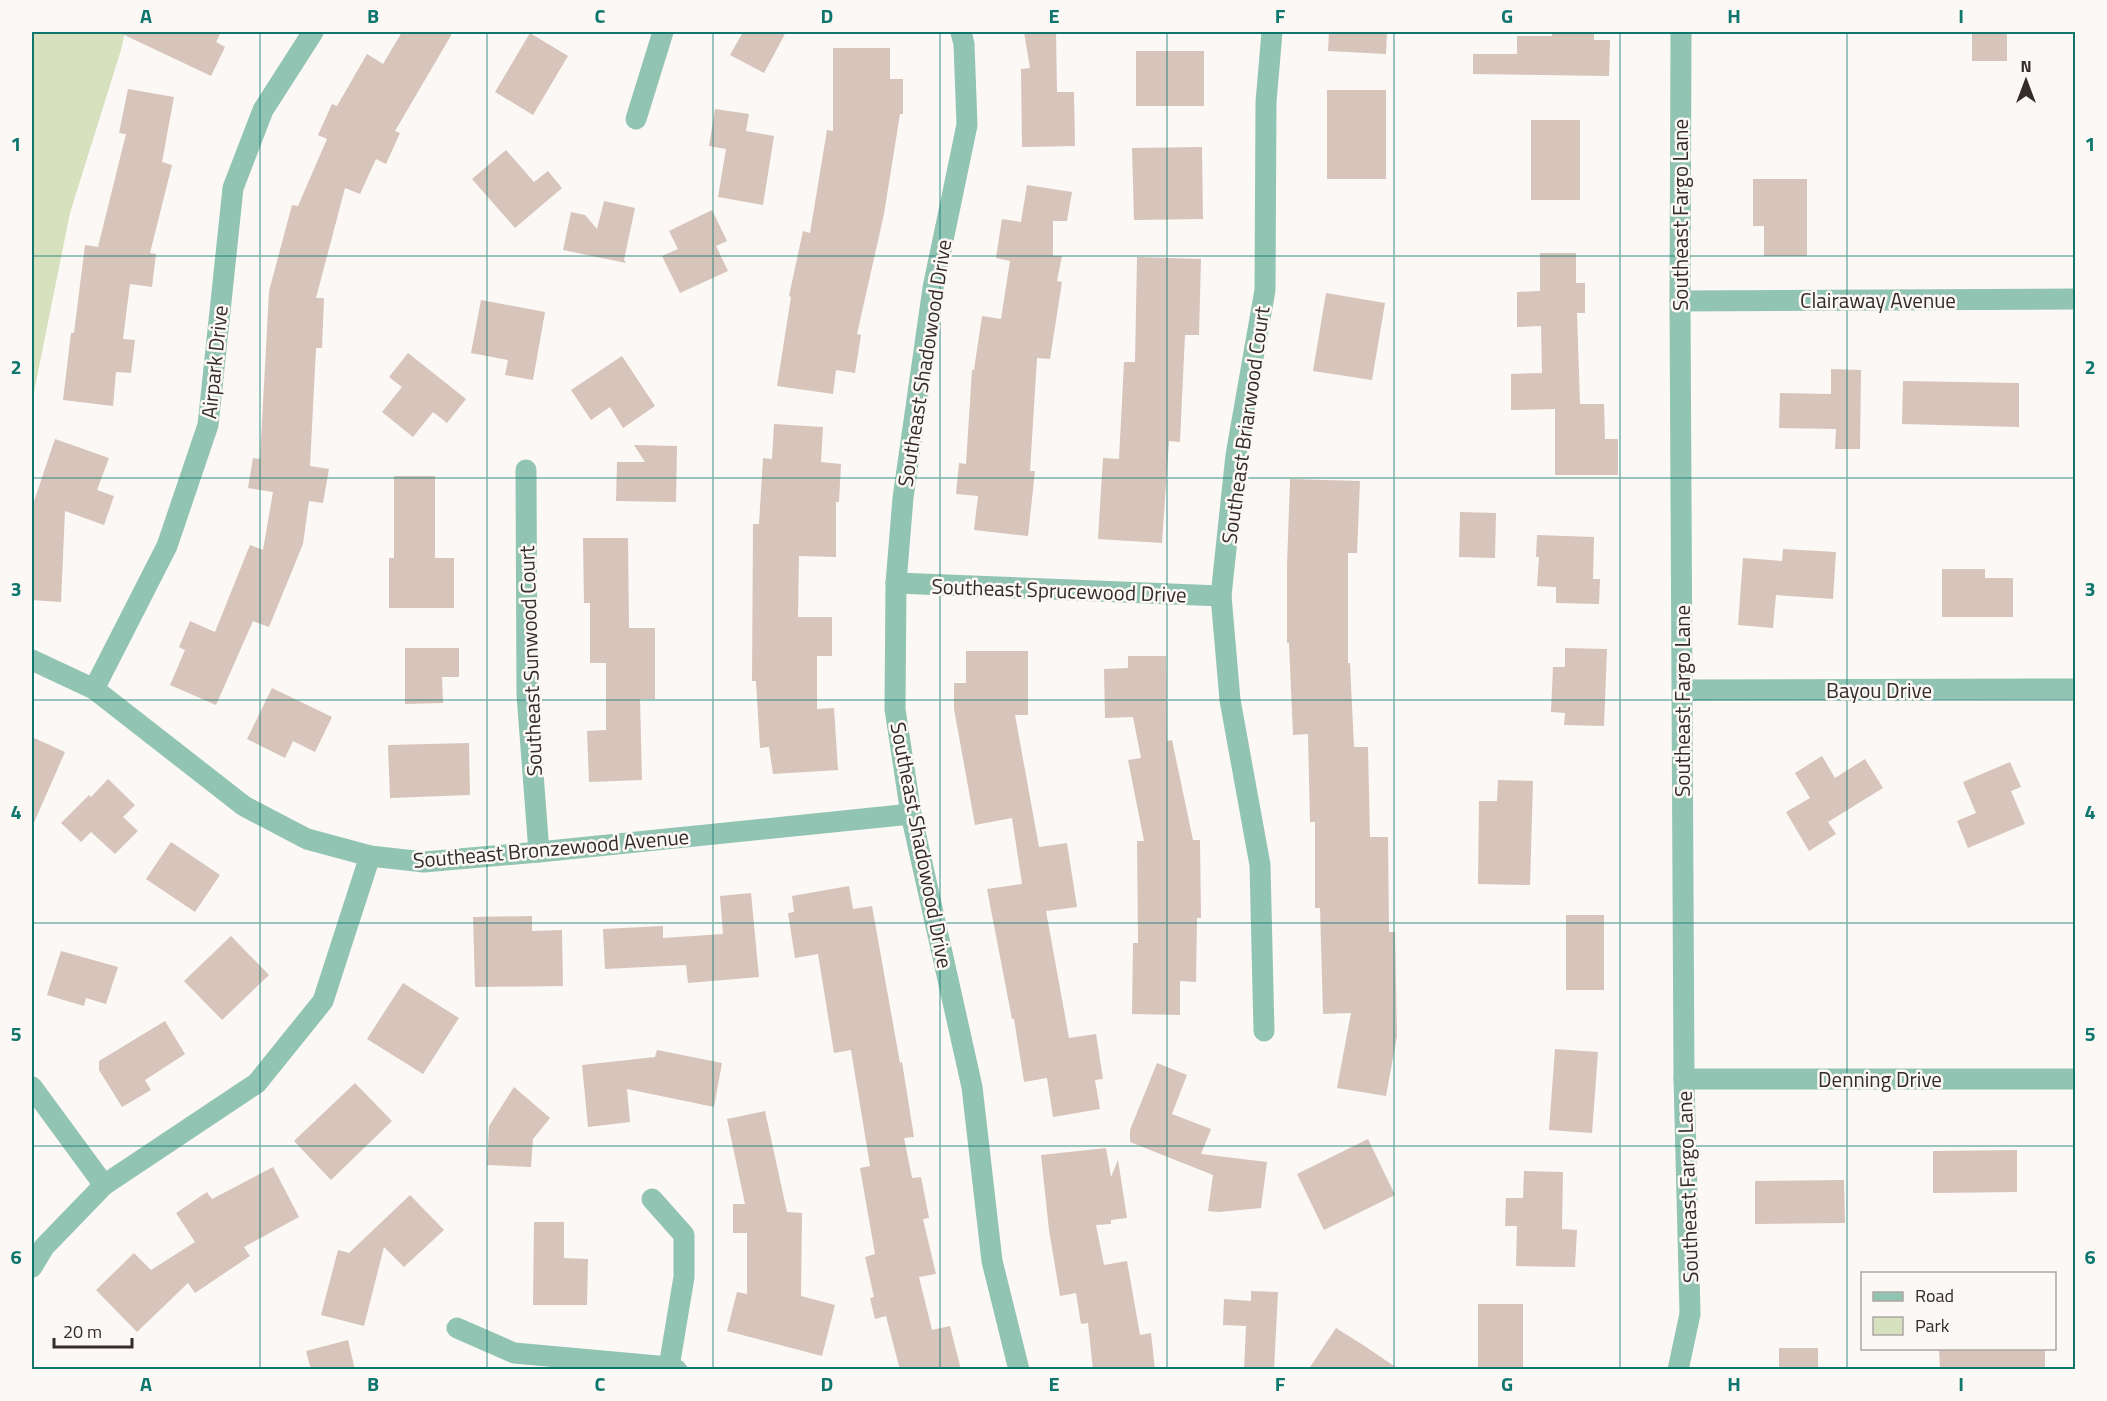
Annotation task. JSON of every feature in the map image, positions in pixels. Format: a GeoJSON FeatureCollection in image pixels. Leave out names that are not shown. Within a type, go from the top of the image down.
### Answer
{"type":"FeatureCollection","features":[{"type":"Feature","properties":{"kind":"street","name":"Airpark Drive"},"geometry":{"type":"LineString","coordinates":[[94,689],[167,546],[208,425],[233,188],[263,111],[313,32]]}},
{"type":"Feature","properties":{"kind":"street"},"geometry":{"type":"LineString","coordinates":[[636,119],[663,32]]}},
{"type":"Feature","properties":{"kind":"street","name":"Southeast Shadowood Drive"},"geometry":{"type":"LineString","coordinates":[[961,32],[964,44],[967,125],[933,288],[903,498],[896,583],[895,709],[912,814],[972,1087],[992,1262],[1019,1370]]}},
{"type":"Feature","properties":{"kind":"street","name":"Southeast Briarwood Court"},"geometry":{"type":"LineString","coordinates":[[1264,1031],[1260,865],[1230,700],[1221,596],[1236,455],[1265,290],[1266,102],[1272,32]]}},
{"type":"Feature","properties":{"kind":"street","name":"Southeast Fargo Lane"},"geometry":{"type":"LineString","coordinates":[[1678,1370],[1690,1314],[1684,1079],[1681,32]]}},
{"type":"Feature","properties":{"kind":"street","name":"Clairaway Avenue"},"geometry":{"type":"LineString","coordinates":[[1680,301],[2076,299]]}},
{"type":"Feature","properties":{"kind":"street","name":"Southeast Sunwood Court"},"geometry":{"type":"LineString","coordinates":[[526,470],[527,695],[539,852]]}},
{"type":"Feature","properties":{"kind":"street","name":"Southeast Sprucewood Drive"},"geometry":{"type":"LineString","coordinates":[[896,583],[1221,596]]}},
{"type":"Feature","properties":{"kind":"street","name":"Southeast Bronzewood Avenue"},"geometry":{"type":"LineString","coordinates":[[32,660],[94,689],[244,806],[307,839],[370,856],[424,862],[912,814]]}},
{"type":"Feature","properties":{"kind":"street","name":"Bayou Drive"},"geometry":{"type":"LineString","coordinates":[[1683,690],[2076,689]]}},
{"type":"Feature","properties":{"kind":"street"},"geometry":{"type":"LineString","coordinates":[[32,1268],[44,1247],[104,1185],[257,1083],[323,1001],[370,856]]}},
{"type":"Feature","properties":{"kind":"street","name":"Denning Drive"},"geometry":{"type":"LineString","coordinates":[[1684,1079],[2076,1079]]}},
{"type":"Feature","properties":{"kind":"street"},"geometry":{"type":"LineString","coordinates":[[32,1087],[104,1185]]}},
{"type":"Feature","properties":{"kind":"street"},"geometry":{"type":"LineString","coordinates":[[457,1328],[514,1353],[673,1368],[684,1277],[684,1235],[652,1199]]}},
{"type":"Feature","properties":{"kind":"green space"},"geometry":{"type":"Polygon","coordinates":[[[32,32],[125,32],[70,213],[32,402],[32,32]]]}},
{"type":"Feature","properties":{"kind":"building"},"geometry":{"type":"Polygon","coordinates":[[[118,32],[221,32],[216,42],[225,47],[211,76],[118,32]]]}},
{"type":"Feature","properties":{"kind":"building"},"geometry":{"type":"Polygon","coordinates":[[[402,32],[453,32],[395,131],[400,133],[386,164],[376,159],[360,194],[345,188],[316,298],[324,298],[322,348],[316,348],[310,466],[329,469],[323,503],[309,501],[303,544],[269,627],[253,621],[216,705],[170,685],[185,650],[179,647],[190,621],[215,632],[250,545],[263,550],[273,492],[248,488],[253,458],[260,459],[269,291],[292,205],[298,206],[327,139],[318,135],[332,104],[337,106],[367,54],[383,64],[402,32]]]}},
{"type":"Feature","properties":{"kind":"building"},"geometry":{"type":"Polygon","coordinates":[[[743,32],[786,32],[764,73],[730,55],[743,32]]]}},
{"type":"Feature","properties":{"kind":"building"},"geometry":{"type":"Polygon","coordinates":[[[1024,32],[1056,32],[1057,92],[1074,92],[1075,146],[1022,147],[1021,69],[1030,68],[1024,32]]]}},
{"type":"Feature","properties":{"kind":"building"},"geometry":{"type":"Polygon","coordinates":[[[1329,32],[1387,32],[1386,54],[1328,51],[1329,32]]]}},
{"type":"Feature","properties":{"kind":"building"},"geometry":{"type":"Polygon","coordinates":[[[1552,32],[1594,32],[1594,40],[1610,40],[1609,76],[1473,74],[1473,54],[1517,54],[1517,36],[1552,36],[1552,32]]]}},
{"type":"Feature","properties":{"kind":"building"},"geometry":{"type":"Polygon","coordinates":[[[1972,32],[2007,32],[2007,61],[1972,61],[1972,32]]]}},
{"type":"Feature","properties":{"kind":"building"},"geometry":{"type":"Polygon","coordinates":[[[530,33],[568,56],[533,115],[495,92],[530,33]]]}},
{"type":"Feature","properties":{"kind":"building"},"geometry":{"type":"Polygon","coordinates":[[[833,48],[890,48],[890,79],[903,79],[903,114],[900,114],[884,214],[857,334],[861,335],[855,373],[836,370],[833,394],[777,386],[791,297],[789,296],[803,231],[810,233],[827,130],[833,131],[833,48]]]}},
{"type":"Feature","properties":{"kind":"building"},"geometry":{"type":"Polygon","coordinates":[[[1136,51],[1204,51],[1204,106],[1136,106],[1136,51]]]}},
{"type":"Feature","properties":{"kind":"building"},"geometry":{"type":"Polygon","coordinates":[[[128,89],[174,97],[162,162],[172,165],[150,253],[156,254],[152,287],[130,284],[123,339],[135,340],[131,373],[116,372],[113,406],[63,400],[85,245],[98,247],[126,134],[119,133],[128,89]]]}},
{"type":"Feature","properties":{"kind":"building"},"geometry":{"type":"Polygon","coordinates":[[[1327,90],[1386,90],[1386,179],[1327,179],[1327,90]]]}},
{"type":"Feature","properties":{"kind":"building"},"geometry":{"type":"Polygon","coordinates":[[[715,109],[749,114],[746,131],[774,136],[763,205],[718,197],[726,149],[709,146],[715,109]]]}},
{"type":"Feature","properties":{"kind":"building"},"geometry":{"type":"Polygon","coordinates":[[[1531,120],[1580,120],[1580,200],[1531,200],[1531,120]]]}},
{"type":"Feature","properties":{"kind":"building"},"geometry":{"type":"Polygon","coordinates":[[[1202,147],[1203,219],[1134,220],[1132,148],[1202,147]]]}},
{"type":"Feature","properties":{"kind":"building"},"geometry":{"type":"Polygon","coordinates":[[[506,150],[534,182],[548,171],[562,188],[515,228],[472,179],[506,150]]]}},
{"type":"Feature","properties":{"kind":"building"},"geometry":{"type":"Polygon","coordinates":[[[1753,179],[1807,179],[1807,256],[1764,256],[1764,226],[1753,226],[1753,179]]]}},
{"type":"Feature","properties":{"kind":"building"},"geometry":{"type":"Polygon","coordinates":[[[1027,185],[1072,192],[1067,221],[1053,221],[1053,256],[1062,256],[1057,281],[1062,282],[1050,359],[1037,358],[1030,471],[1035,471],[1028,536],[974,530],[978,496],[956,494],[959,463],[966,464],[972,370],[974,370],[982,316],[1001,319],[1010,261],[996,258],[1002,219],[1021,222],[1027,185]]]}},
{"type":"Feature","properties":{"kind":"building"},"geometry":{"type":"Polygon","coordinates":[[[604,201],[635,208],[624,260],[626,263],[563,250],[571,212],[585,215],[597,229],[604,201]]]}},
{"type":"Feature","properties":{"kind":"building"},"geometry":{"type":"Polygon","coordinates":[[[712,210],[727,241],[716,246],[728,271],[680,293],[662,256],[678,249],[669,231],[712,210]]]}},
{"type":"Feature","properties":{"kind":"building"},"geometry":{"type":"Polygon","coordinates":[[[1540,253],[1576,253],[1576,283],[1585,283],[1585,313],[1577,313],[1580,404],[1604,404],[1605,439],[1618,439],[1618,475],[1555,475],[1555,409],[1511,410],[1511,374],[1542,373],[1541,326],[1517,327],[1517,292],[1540,291],[1540,253]]]}},
{"type":"Feature","properties":{"kind":"building"},"geometry":{"type":"Polygon","coordinates":[[[1137,257],[1201,259],[1199,335],[1185,335],[1180,442],[1169,441],[1162,543],[1098,539],[1103,458],[1119,459],[1124,362],[1135,362],[1137,257]]]}},
{"type":"Feature","properties":{"kind":"building"},"geometry":{"type":"Polygon","coordinates":[[[1326,293],[1385,303],[1372,380],[1313,371],[1326,293]]]}},
{"type":"Feature","properties":{"kind":"building"},"geometry":{"type":"Polygon","coordinates":[[[481,300],[545,312],[533,380],[505,375],[508,360],[471,353],[481,300]]]}},
{"type":"Feature","properties":{"kind":"building"},"geometry":{"type":"Polygon","coordinates":[[[408,353],[466,399],[447,423],[433,412],[413,437],[382,412],[402,387],[389,377],[408,353]]]}},
{"type":"Feature","properties":{"kind":"building"},"geometry":{"type":"Polygon","coordinates":[[[622,356],[655,406],[623,428],[610,407],[591,420],[571,390],[622,356]]]}},
{"type":"Feature","properties":{"kind":"building"},"geometry":{"type":"Polygon","coordinates":[[[1831,369],[1861,370],[1860,449],[1835,449],[1836,429],[1779,428],[1780,393],[1831,394],[1831,369]]]}},
{"type":"Feature","properties":{"kind":"building"},"geometry":{"type":"Polygon","coordinates":[[[1903,381],[2019,383],[2019,427],[1902,424],[1903,381]]]}},
{"type":"Feature","properties":{"kind":"building"},"geometry":{"type":"Polygon","coordinates":[[[774,424],[823,427],[821,462],[841,464],[839,502],[836,502],[836,557],[799,556],[798,617],[832,617],[832,656],[817,656],[817,709],[834,708],[838,770],[773,774],[769,747],[760,748],[756,681],[752,681],[753,524],[759,524],[763,458],[772,459],[774,424]]]}},
{"type":"Feature","properties":{"kind":"building"},"geometry":{"type":"Polygon","coordinates":[[[55,439],[109,458],[97,490],[114,496],[104,525],[65,511],[61,602],[32,600],[32,507],[55,439]]]}},
{"type":"Feature","properties":{"kind":"building"},"geometry":{"type":"Polygon","coordinates":[[[634,445],[677,446],[676,502],[616,501],[617,462],[645,462],[634,445]]]}},
{"type":"Feature","properties":{"kind":"building"},"geometry":{"type":"Polygon","coordinates":[[[394,476],[435,476],[435,558],[454,558],[454,608],[389,608],[389,558],[394,558],[394,476]]]}},
{"type":"Feature","properties":{"kind":"building"},"geometry":{"type":"Polygon","coordinates":[[[1290,479],[1360,481],[1357,553],[1348,553],[1348,663],[1350,663],[1354,747],[1368,747],[1370,837],[1388,837],[1389,932],[1395,932],[1397,1036],[1386,1096],[1337,1088],[1351,1013],[1323,1014],[1320,908],[1315,908],[1315,822],[1310,822],[1308,734],[1293,735],[1289,643],[1287,643],[1290,479]]]}},
{"type":"Feature","properties":{"kind":"building"},"geometry":{"type":"Polygon","coordinates":[[[1460,512],[1496,513],[1495,558],[1459,557],[1460,512]]]}},
{"type":"Feature","properties":{"kind":"building"},"geometry":{"type":"Polygon","coordinates":[[[1537,535],[1594,537],[1593,579],[1600,579],[1599,604],[1556,603],[1556,587],[1537,586],[1539,557],[1536,557],[1537,535]]]}},
{"type":"Feature","properties":{"kind":"building"},"geometry":{"type":"Polygon","coordinates":[[[583,538],[628,538],[629,628],[655,628],[655,699],[640,699],[642,780],[589,782],[587,731],[606,730],[606,663],[590,663],[590,603],[584,603],[583,538]]]}},
{"type":"Feature","properties":{"kind":"building"},"geometry":{"type":"Polygon","coordinates":[[[1783,549],[1836,552],[1833,599],[1776,595],[1773,628],[1738,625],[1743,558],[1782,561],[1783,549]]]}},
{"type":"Feature","properties":{"kind":"building"},"geometry":{"type":"Polygon","coordinates":[[[1942,569],[1985,569],[1985,578],[2013,578],[2013,617],[1942,617],[1942,569]]]}},
{"type":"Feature","properties":{"kind":"building"},"geometry":{"type":"Polygon","coordinates":[[[405,648],[459,648],[459,677],[442,677],[443,703],[405,704],[405,648]]]}},
{"type":"Feature","properties":{"kind":"building"},"geometry":{"type":"Polygon","coordinates":[[[1565,648],[1607,649],[1604,726],[1564,725],[1565,713],[1551,712],[1553,667],[1565,667],[1565,648]]]}},
{"type":"Feature","properties":{"kind":"building"},"geometry":{"type":"Polygon","coordinates":[[[966,651],[1028,651],[1028,715],[1015,715],[1039,847],[1067,843],[1077,907],[1046,911],[1069,1038],[1096,1034],[1103,1079],[1095,1080],[1100,1109],[1053,1117],[1047,1078],[1024,1082],[1014,1019],[1012,1019],[987,889],[1022,884],[1012,818],[975,825],[954,709],[954,683],[966,683],[966,651]]]}},
{"type":"Feature","properties":{"kind":"building"},"geometry":{"type":"Polygon","coordinates":[[[1128,656],[1166,656],[1167,741],[1172,740],[1193,840],[1200,840],[1201,918],[1197,918],[1196,982],[1180,981],[1180,1015],[1132,1014],[1133,943],[1138,943],[1137,841],[1144,841],[1128,760],[1141,758],[1133,717],[1105,718],[1104,669],[1128,668],[1128,656]]]}},
{"type":"Feature","properties":{"kind":"building"},"geometry":{"type":"Polygon","coordinates":[[[272,688],[332,717],[315,752],[293,741],[285,758],[247,739],[272,688]]]}},
{"type":"Feature","properties":{"kind":"building"},"geometry":{"type":"Polygon","coordinates":[[[32,737],[65,752],[32,827],[32,737]]]}},
{"type":"Feature","properties":{"kind":"building"},"geometry":{"type":"Polygon","coordinates":[[[469,743],[470,795],[390,798],[388,745],[469,743]]]}},
{"type":"Feature","properties":{"kind":"building"},"geometry":{"type":"Polygon","coordinates":[[[1822,756],[1835,778],[1865,759],[1883,788],[1828,822],[1836,834],[1809,851],[1786,812],[1810,798],[1795,773],[1822,756]]]}},
{"type":"Feature","properties":{"kind":"building"},"geometry":{"type":"Polygon","coordinates":[[[2010,762],[2021,787],[2011,791],[2025,824],[1968,848],[1957,821],[1976,813],[1963,782],[2010,762]]]}},
{"type":"Feature","properties":{"kind":"building"},"geometry":{"type":"Polygon","coordinates":[[[108,779],[135,805],[123,817],[138,831],[115,854],[91,832],[81,842],[61,823],[108,779]]]}},
{"type":"Feature","properties":{"kind":"building"},"geometry":{"type":"Polygon","coordinates":[[[1498,780],[1533,781],[1530,885],[1478,884],[1479,801],[1497,801],[1498,780]]]}},
{"type":"Feature","properties":{"kind":"building"},"geometry":{"type":"Polygon","coordinates":[[[171,842],[220,875],[195,912],[146,879],[171,842]]]}},
{"type":"Feature","properties":{"kind":"building"},"geometry":{"type":"Polygon","coordinates":[[[849,886],[853,909],[872,906],[900,1063],[902,1062],[914,1137],[904,1138],[912,1178],[921,1177],[929,1218],[923,1219],[936,1274],[919,1277],[932,1330],[950,1326],[961,1370],[900,1370],[886,1316],[875,1319],[870,1298],[874,1297],[865,1257],[875,1254],[860,1168],[870,1166],[851,1050],[834,1053],[818,954],[795,958],[788,913],[794,912],[792,896],[849,886]]]}},
{"type":"Feature","properties":{"kind":"building"},"geometry":{"type":"Polygon","coordinates":[[[751,893],[759,977],[688,983],[686,965],[605,969],[603,929],[663,926],[663,938],[723,934],[720,896],[751,893]]]}},
{"type":"Feature","properties":{"kind":"building"},"geometry":{"type":"Polygon","coordinates":[[[1566,915],[1604,915],[1604,990],[1566,990],[1566,915]]]}},
{"type":"Feature","properties":{"kind":"building"},"geometry":{"type":"Polygon","coordinates":[[[532,916],[532,931],[562,930],[563,986],[475,987],[473,917],[532,916]]]}},
{"type":"Feature","properties":{"kind":"building"},"geometry":{"type":"Polygon","coordinates":[[[231,936],[269,975],[222,1020],[184,981],[231,936]]]}},
{"type":"Feature","properties":{"kind":"building"},"geometry":{"type":"Polygon","coordinates":[[[61,951],[118,967],[106,1004],[86,998],[84,1006],[47,995],[61,951]]]}},
{"type":"Feature","properties":{"kind":"building"},"geometry":{"type":"Polygon","coordinates":[[[403,983],[459,1018],[423,1074],[367,1039],[403,983]]]}},
{"type":"Feature","properties":{"kind":"building"},"geometry":{"type":"Polygon","coordinates":[[[165,1021],[185,1054],[145,1080],[151,1090],[122,1107],[99,1070],[99,1061],[165,1021]]]}},
{"type":"Feature","properties":{"kind":"building"},"geometry":{"type":"Polygon","coordinates":[[[1555,1049],[1598,1052],[1592,1133],[1549,1130],[1555,1049]]]}},
{"type":"Feature","properties":{"kind":"building"},"geometry":{"type":"Polygon","coordinates":[[[657,1050],[722,1063],[714,1107],[627,1089],[630,1122],[588,1127],[582,1065],[655,1057],[657,1050]]]}},
{"type":"Feature","properties":{"kind":"building"},"geometry":{"type":"Polygon","coordinates":[[[1157,1063],[1187,1075],[1172,1114],[1211,1129],[1201,1154],[1267,1162],[1261,1208],[1208,1211],[1213,1175],[1130,1142],[1130,1130],[1157,1063]]]}},
{"type":"Feature","properties":{"kind":"building"},"geometry":{"type":"Polygon","coordinates":[[[355,1083],[392,1121],[331,1180],[294,1141],[355,1083]]]}},
{"type":"Feature","properties":{"kind":"building"},"geometry":{"type":"Polygon","coordinates":[[[514,1087],[550,1118],[533,1139],[531,1167],[487,1165],[489,1126],[514,1087]]]}},
{"type":"Feature","properties":{"kind":"building"},"geometry":{"type":"Polygon","coordinates":[[[765,1111],[787,1212],[802,1213],[801,1296],[835,1305],[822,1356],[727,1331],[737,1292],[747,1294],[747,1233],[733,1233],[733,1204],[745,1204],[727,1119],[765,1111]]]}},
{"type":"Feature","properties":{"kind":"building"},"geometry":{"type":"Polygon","coordinates":[[[1368,1139],[1395,1195],[1324,1230],[1297,1174],[1368,1139]]]}},
{"type":"Feature","properties":{"kind":"building"},"geometry":{"type":"Polygon","coordinates":[[[1106,1148],[1111,1177],[1118,1160],[1127,1218],[1111,1220],[1111,1224],[1096,1225],[1104,1265],[1127,1261],[1140,1335],[1151,1333],[1155,1370],[1093,1370],[1088,1323],[1081,1324],[1076,1293],[1060,1296],[1049,1230],[1041,1155],[1106,1148]]]}},
{"type":"Feature","properties":{"kind":"building"},"geometry":{"type":"Polygon","coordinates":[[[2017,1150],[2017,1192],[1933,1193],[1933,1151],[2017,1150]]]}},
{"type":"Feature","properties":{"kind":"building"},"geometry":{"type":"Polygon","coordinates":[[[273,1167],[299,1217],[244,1247],[250,1256],[195,1293],[188,1283],[137,1332],[96,1290],[134,1253],[151,1270],[195,1242],[176,1213],[207,1192],[212,1199],[273,1167]]]}},
{"type":"Feature","properties":{"kind":"building"},"geometry":{"type":"Polygon","coordinates":[[[1524,1171],[1563,1172],[1562,1229],[1577,1230],[1575,1267],[1516,1266],[1517,1226],[1505,1226],[1506,1198],[1523,1198],[1524,1171]]]}},
{"type":"Feature","properties":{"kind":"building"},"geometry":{"type":"Polygon","coordinates":[[[1844,1180],[1845,1223],[1755,1224],[1755,1181],[1844,1180]]]}},
{"type":"Feature","properties":{"kind":"building"},"geometry":{"type":"Polygon","coordinates":[[[410,1195],[444,1230],[404,1267],[384,1247],[364,1326],[321,1315],[338,1250],[349,1253],[410,1195]]]}},
{"type":"Feature","properties":{"kind":"building"},"geometry":{"type":"Polygon","coordinates":[[[534,1222],[564,1222],[564,1258],[588,1259],[587,1305],[533,1305],[534,1222]]]}},
{"type":"Feature","properties":{"kind":"building"},"geometry":{"type":"Polygon","coordinates":[[[1251,1291],[1278,1292],[1274,1370],[1244,1370],[1246,1326],[1223,1325],[1224,1299],[1251,1301],[1251,1291]]]}},
{"type":"Feature","properties":{"kind":"building"},"geometry":{"type":"Polygon","coordinates":[[[1478,1304],[1523,1304],[1523,1370],[1478,1370],[1478,1304]]]}},
{"type":"Feature","properties":{"kind":"building"},"geometry":{"type":"Polygon","coordinates":[[[1336,1328],[1363,1345],[1400,1370],[1308,1370],[1336,1328]]]}},
{"type":"Feature","properties":{"kind":"building"},"geometry":{"type":"Polygon","coordinates":[[[348,1340],[355,1370],[311,1370],[306,1351],[348,1340]]]}},
{"type":"Feature","properties":{"kind":"building"},"geometry":{"type":"Polygon","coordinates":[[[1779,1348],[1818,1348],[1818,1370],[1779,1370],[1779,1348]]]}},
{"type":"Feature","properties":{"kind":"building"},"geometry":{"type":"Polygon","coordinates":[[[1939,1350],[2045,1350],[2045,1370],[1940,1370],[1939,1350]]]}}]}
